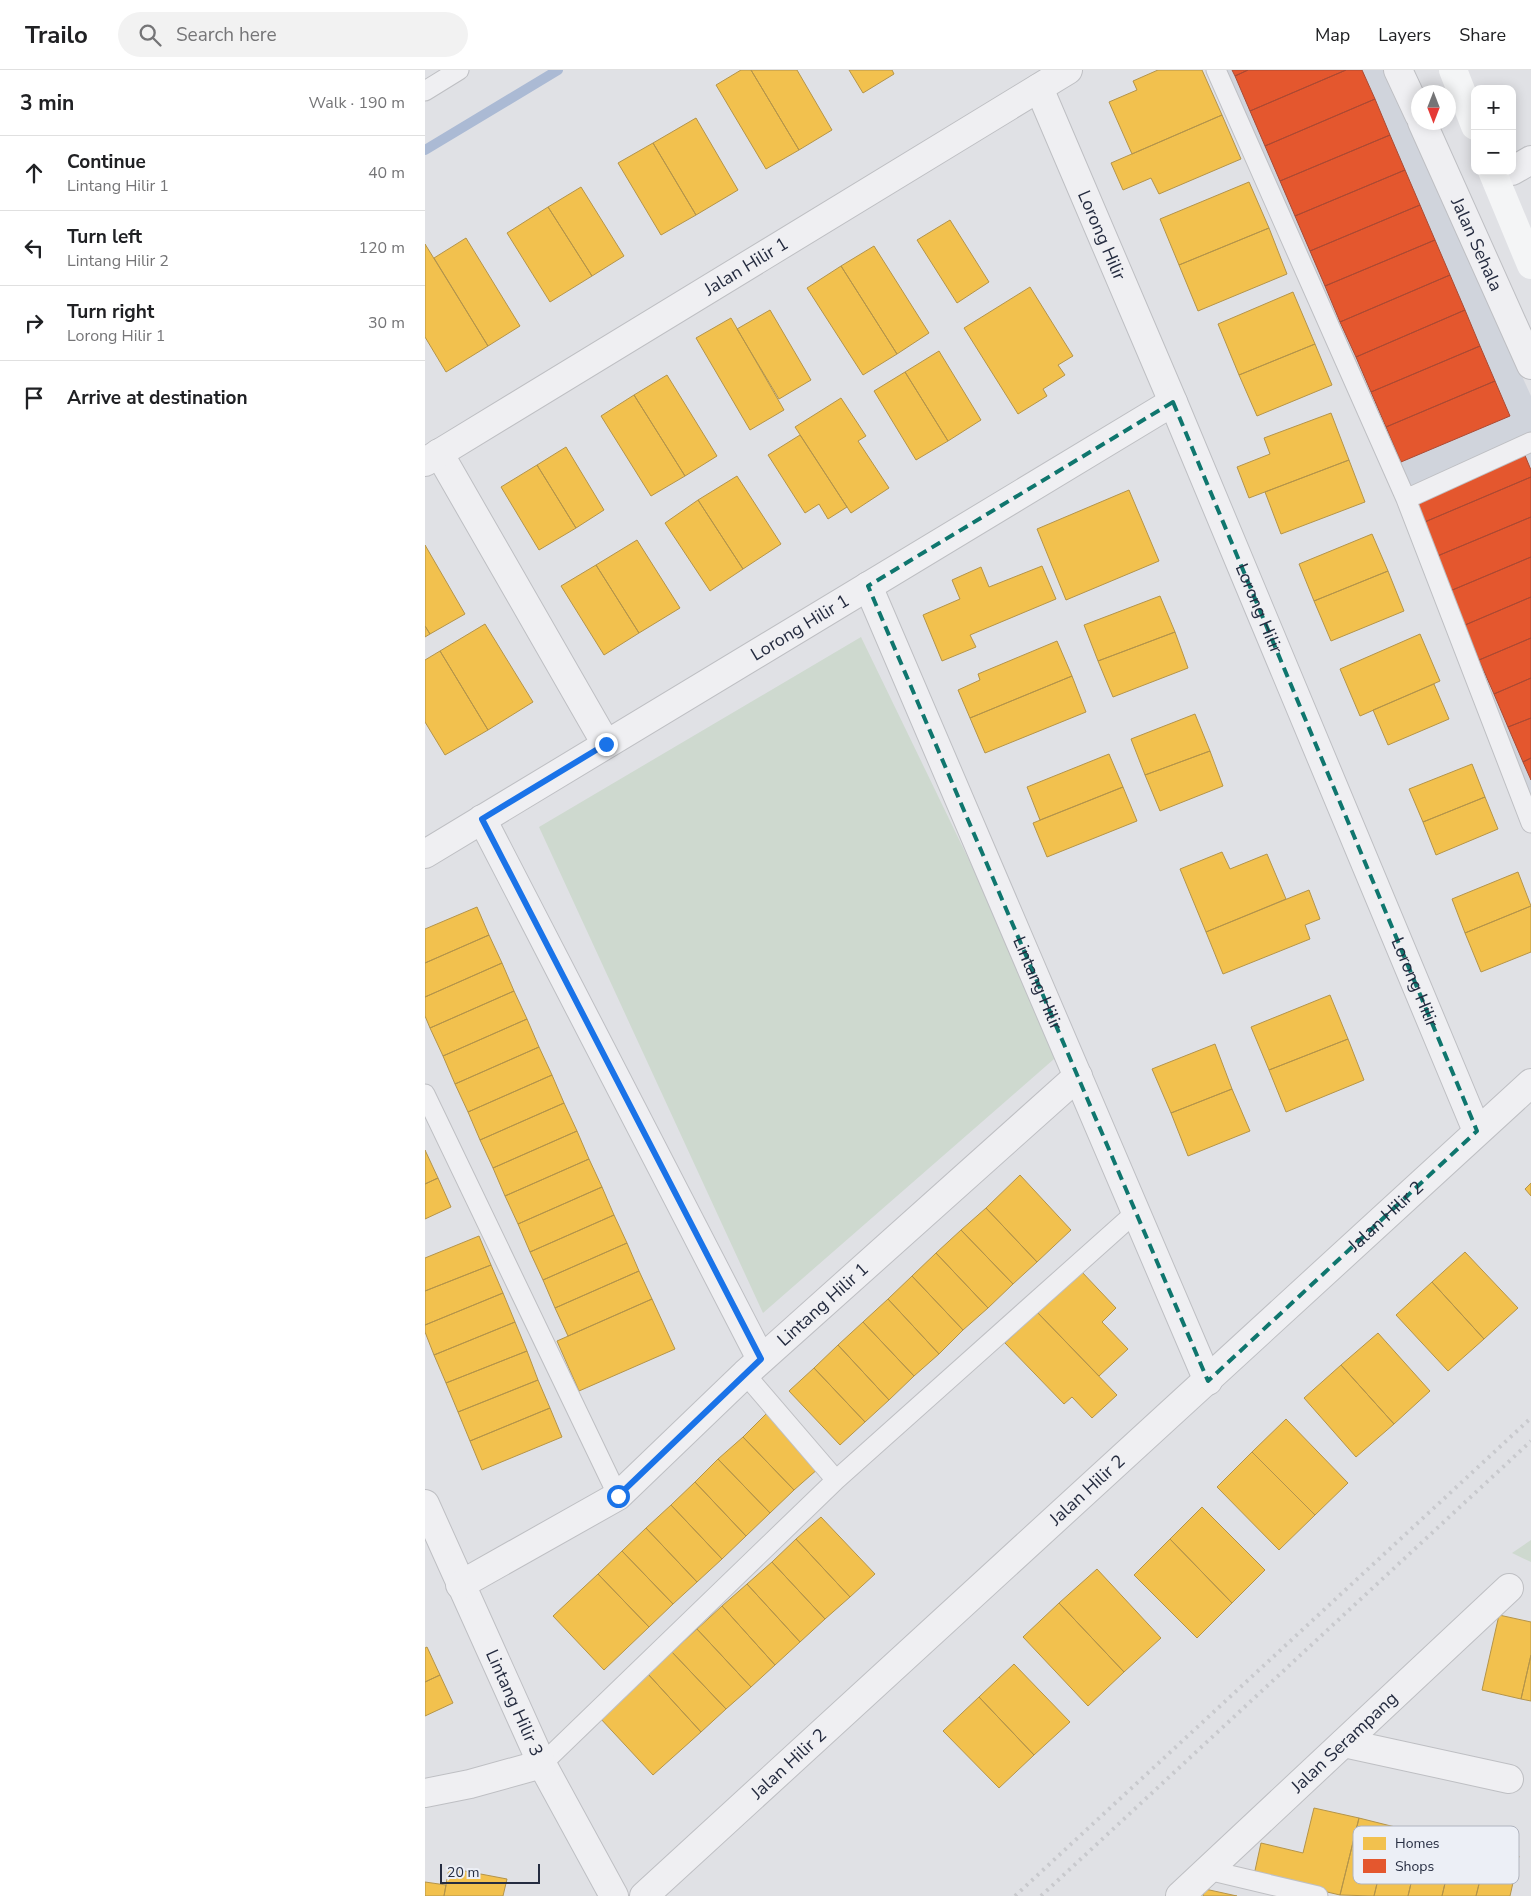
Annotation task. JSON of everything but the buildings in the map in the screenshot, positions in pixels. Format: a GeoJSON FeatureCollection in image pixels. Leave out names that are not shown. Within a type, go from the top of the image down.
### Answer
{"type":"FeatureCollection","features":[{"type":"Feature","properties":{"kind":"street","name":"Jalan Hilir 1"},"geometry":{"type":"LineString","coordinates":[[432,457],[1068,70]]}},
{"type":"Feature","properties":{"kind":"street"},"geometry":{"type":"LineString","coordinates":[[1398,70],[1411,98]]}},
{"type":"Feature","properties":{"kind":"street"},"geometry":{"type":"LineString","coordinates":[[1453,70],[1471,116]]}},
{"type":"Feature","properties":{"kind":"street","name":"Lorong Hilir"},"geometry":{"type":"LineString","coordinates":[[1039,88],[1173,402],[1477,1131]]}},
{"type":"Feature","properties":{"kind":"street","name":"Jalan Sehala"},"geometry":{"type":"LineString","coordinates":[[1426,130],[1531,365]]}},
{"type":"Feature","properties":{"kind":"street"},"geometry":{"type":"LineString","coordinates":[[1516,168],[1531,160]]}},
{"type":"Feature","properties":{"kind":"street"},"geometry":{"type":"LineString","coordinates":[[1503,175],[1531,265]]}},
{"type":"Feature","properties":{"kind":"street","name":"Lorong Hilir 1"},"geometry":{"type":"LineString","coordinates":[[425,854],[1173,402]]}},
{"type":"Feature","properties":{"kind":"street"},"geometry":{"type":"LineString","coordinates":[[432,457],[606,744]]}},
{"type":"Feature","properties":{"kind":"street","name":"Lintang Hilir"},"geometry":{"type":"LineString","coordinates":[[867,586],[1208,1381]]}},
{"type":"Feature","properties":{"kind":"street"},"geometry":{"type":"LineString","coordinates":[[482,819],[753,1366]]}},
{"type":"Feature","properties":{"kind":"street","name":"Lintang Hilir 1"},"geometry":{"type":"LineString","coordinates":[[460,1585],[618,1496],[753,1366],[1078,1076]]}},
{"type":"Feature","properties":{"kind":"street","name":"Jalan Hilir 2"},"geometry":{"type":"LineString","coordinates":[[644,1896],[1531,1083]]}},
{"type":"Feature","properties":{"kind":"street","name":"Lintang Hilir 3"},"geometry":{"type":"LineString","coordinates":[[425,1504],[542,1764],[614,1896]]}},
{"type":"Feature","properties":{"kind":"street","name":"Jalan Serampang"},"geometry":{"type":"LineString","coordinates":[[1181,1896],[1509,1588]]}},
{"type":"Feature","properties":{"kind":"street"},"geometry":{"type":"LineString","coordinates":[[1344,1743],[1509,1778]]}},
{"type":"Feature","properties":{"kind":"street"},"geometry":{"type":"LineString","coordinates":[[425,1793],[470,1784],[542,1764]]}},
{"type":"Feature","properties":{"kind":"lane"},"geometry":{"type":"LineString","coordinates":[[425,91],[459,70]]}},
{"type":"Feature","properties":{"kind":"lane"},"geometry":{"type":"LineString","coordinates":[[1216,70],[1406,499],[1531,823]]}},
{"type":"Feature","properties":{"kind":"lane"},"geometry":{"type":"LineString","coordinates":[[1406,499],[1531,442]]}},
{"type":"Feature","properties":{"kind":"lane"},"geometry":{"type":"LineString","coordinates":[[425,1094],[618,1496]]}},
{"type":"Feature","properties":{"kind":"lane"},"geometry":{"type":"LineString","coordinates":[[542,1764],[836,1480],[1136,1212]]}},
{"type":"Feature","properties":{"kind":"lane"},"geometry":{"type":"LineString","coordinates":[[753,1366],[836,1480]]}},
{"type":"Feature","properties":{"kind":"lane"},"geometry":{"type":"LineString","coordinates":[[1208,1870],[1318,1896]]}},
{"type":"Feature","properties":{"kind":"highlighted area"},"geometry":{"type":"Polygon","coordinates":[[[1173,402],[1477,1131],[1208,1381],[868,586],[1173,402]]]}},
{"type":"Feature","properties":{"kind":"shaded area"},"geometry":{"type":"Polygon","coordinates":[[[1224,70],[1384,70],[1531,396],[1531,801],[1224,70]]]}},
{"type":"Feature","properties":{"kind":"shaded area"},"geometry":{"type":"Polygon","coordinates":[[[861,637],[1062,1052],[763,1313],[539,827],[861,637]]]}},
{"type":"Feature","properties":{"kind":"shaded area"},"geometry":{"type":"Polygon","coordinates":[[[1531,1540],[1531,1562],[1512,1553],[1531,1540]]]}},
{"type":"Feature","properties":{"kind":"waterway"},"geometry":{"type":"LineString","coordinates":[[425,150],[558,70]]}},
{"type":"Feature","properties":{"kind":"railway"},"geometry":{"type":"LineString","coordinates":[[1015,1896],[1531,1418]]}},
{"type":"Feature","properties":{"kind":"railway"},"geometry":{"type":"LineString","coordinates":[[1041,1896],[1531,1441]]}},
{"type":"Feature","properties":{"kind":"route"},"geometry":{"type":"LineString","coordinates":[[606,744],[482,819],[761,1359],[618,1496]]}}]}
